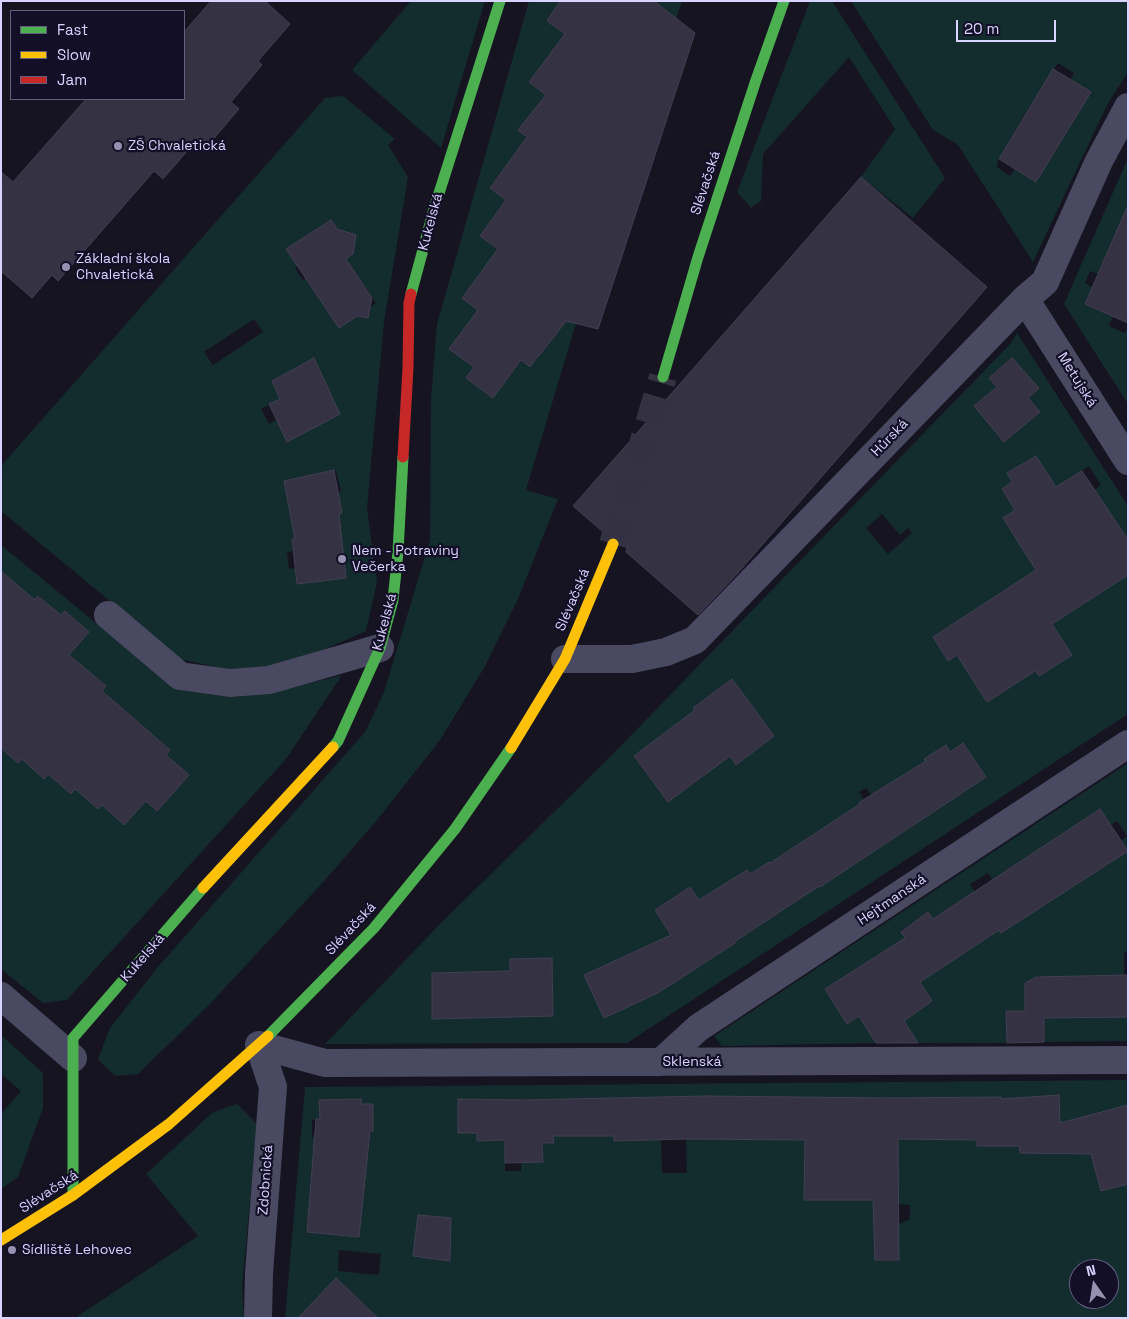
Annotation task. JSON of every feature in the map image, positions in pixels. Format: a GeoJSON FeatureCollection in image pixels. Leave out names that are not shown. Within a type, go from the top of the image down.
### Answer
{"type":"FeatureCollection","features":[{"type":"Feature","properties":{"kind":"street","name":"Kukelská"},"geometry":{"type":"LineString","coordinates":[[73,1196],[73,1038],[209,882],[338,741],[380,648],[393,600],[398,552],[408,368],[409,303],[434,208],[500,1]]}},
{"type":"Feature","properties":{"kind":"street","name":"Slévačská"},"geometry":{"type":"LineString","coordinates":[[663,377],[698,257],[784,1]]}},
{"type":"Feature","properties":{"kind":"street","name":"Hůrská"},"geometry":{"type":"LineString","coordinates":[[565,659],[632,659],[666,652],[695,640],[1025,299],[1045,282],[1099,161],[1128,107]]}},
{"type":"Feature","properties":{"kind":"street","name":"Metujská"},"geometry":{"type":"LineString","coordinates":[[1025,299],[1128,461]]}},
{"type":"Feature","properties":{"kind":"street","name":"Slévačská"},"geometry":{"type":"LineString","coordinates":[[1,1240],[73,1196],[169,1124],[259,1045],[374,928],[455,829],[507,754],[565,659],[613,544]]}},
{"type":"Feature","properties":{"kind":"street"},"geometry":{"type":"LineString","coordinates":[[108,615],[180,676],[230,683],[269,680],[380,648]]}},
{"type":"Feature","properties":{"kind":"street","name":"Hejtmanská"},"geometry":{"type":"LineString","coordinates":[[661,1062],[698,1028],[1128,744]]}},
{"type":"Feature","properties":{"kind":"street"},"geometry":{"type":"LineString","coordinates":[[1,996],[73,1058]]}},
{"type":"Feature","properties":{"kind":"street","name":"Sklenská"},"geometry":{"type":"LineString","coordinates":[[259,1045],[325,1063],[1128,1060]]}},
{"type":"Feature","properties":{"kind":"street","name":"Zdobnická"},"geometry":{"type":"LineString","coordinates":[[258,1318],[259,1273],[273,1088],[259,1045]]}},
{"type":"Feature","properties":{"kind":"green space"},"geometry":{"type":"Polygon","coordinates":[[[411,1],[485,1],[441,148],[352,70],[411,1]]]}},
{"type":"Feature","properties":{"kind":"green space"},"geometry":{"type":"Polygon","coordinates":[[[529,1],[560,1],[547,21],[571,39],[549,55],[529,82],[546,95],[519,130],[533,141],[510,161],[490,187],[508,201],[499,209],[480,236],[504,254],[482,271],[462,297],[480,311],[450,349],[474,367],[466,378],[493,398],[521,361],[530,367],[560,329],[654,1],[682,1],[580,310],[526,490],[558,499],[518,599],[484,668],[440,740],[378,819],[326,879],[209,1005],[138,1074],[115,1076],[98,1059],[110,1028],[157,968],[365,732],[384,692],[430,540],[431,399],[437,324],[529,1]]]}},
{"type":"Feature","properties":{"kind":"green space"},"geometry":{"type":"Polygon","coordinates":[[[810,1],[832,1],[945,178],[913,218],[861,177],[895,129],[849,57],[763,154],[761,201],[751,208],[737,192],[810,1]]]}},
{"type":"Feature","properties":{"kind":"green space"},"geometry":{"type":"Polygon","coordinates":[[[851,1],[1128,1],[1128,72],[1108,103],[1033,262],[958,145],[933,130],[851,1]],[[1058,63],[1025,114],[998,161],[997,167],[1010,176],[1015,169],[1036,182],[1077,116],[1070,80],[1074,73],[1058,63]]]}},
{"type":"Feature","properties":{"kind":"green space"},"geometry":{"type":"Polygon","coordinates":[[[343,96],[395,139],[388,145],[408,177],[384,322],[367,508],[377,582],[366,631],[287,666],[225,669],[180,659],[1,511],[1,466],[325,98],[343,96]],[[331,220],[287,249],[298,266],[295,268],[303,280],[306,278],[357,316],[363,317],[369,313],[371,307],[376,303],[346,259],[353,253],[351,249],[355,245],[355,239],[340,234],[331,220]],[[254,319],[204,352],[213,365],[263,332],[254,319]],[[314,358],[272,381],[280,399],[261,409],[269,424],[277,420],[340,414],[314,358]],[[336,470],[288,480],[285,484],[292,523],[342,513],[338,493],[341,492],[336,470]],[[341,533],[292,539],[293,551],[287,552],[289,569],[295,568],[297,584],[346,578],[341,533]]]}},
{"type":"Feature","properties":{"kind":"green space"},"geometry":{"type":"Polygon","coordinates":[[[1128,158],[1128,248],[1112,241],[1098,274],[1090,271],[1085,283],[1092,287],[1085,304],[1113,317],[1109,326],[1125,333],[1128,326],[1128,404],[1064,304],[1128,158]]]}},
{"type":"Feature","properties":{"kind":"green space"},"geometry":{"type":"Polygon","coordinates":[[[1017,333],[1128,506],[1128,540],[1114,519],[933,638],[948,661],[973,644],[1035,671],[1039,676],[1071,655],[1052,624],[1128,575],[1128,714],[627,1043],[325,1044],[440,924],[613,754],[1011,343],[1017,333]],[[1012,358],[989,378],[997,387],[975,406],[1005,442],[1040,412],[1028,398],[1039,388],[1012,358]],[[1026,461],[1007,473],[1012,482],[1002,490],[1015,510],[1003,519],[1015,537],[1068,507],[1041,464],[1032,470],[1026,461]],[[1089,466],[1063,483],[1076,502],[1101,485],[1089,466]],[[882,514],[866,528],[888,554],[912,533],[908,528],[900,535],[882,514]],[[732,679],[693,708],[736,765],[774,736],[732,679]],[[669,730],[634,757],[668,802],[704,776],[669,730]],[[963,743],[950,752],[945,745],[925,759],[929,766],[986,777],[963,743]],[[896,780],[871,795],[866,788],[859,792],[864,800],[859,803],[885,844],[921,820],[896,780]],[[769,862],[750,874],[728,882],[795,902],[769,862]],[[690,887],[655,910],[694,969],[735,943],[713,910],[707,913],[690,887]],[[643,948],[584,975],[604,1018],[663,990],[643,948]],[[552,958],[510,959],[511,1016],[553,1016],[552,958]],[[479,972],[432,973],[432,1019],[479,1018],[479,972]]]}},
{"type":"Feature","properties":{"kind":"green space"},"geometry":{"type":"Polygon","coordinates":[[[1,545],[168,682],[190,690],[240,697],[294,687],[342,675],[286,759],[67,1000],[43,1003],[1,969],[1,748],[18,763],[22,759],[44,778],[48,774],[71,794],[75,789],[98,809],[102,805],[124,825],[146,801],[157,811],[189,775],[166,755],[170,750],[102,691],[106,686],[82,666],[53,674],[89,632],[65,611],[61,615],[39,596],[35,600],[1,579],[1,545]]]}},
{"type":"Feature","properties":{"kind":"green space"},"geometry":{"type":"Polygon","coordinates":[[[1128,763],[1128,951],[1124,952],[1124,1017],[1128,1017],[1128,1041],[1044,1042],[1044,1016],[1089,976],[1063,976],[1046,985],[1039,975],[1025,983],[1025,1011],[1006,1011],[1007,1043],[722,1046],[714,1036],[1128,763]],[[1100,809],[1064,833],[1090,873],[1104,867],[1127,851],[1121,841],[1127,836],[1117,821],[1110,825],[1100,809]],[[1032,854],[992,880],[988,873],[970,884],[1001,933],[1069,889],[1052,861],[1032,854]],[[955,904],[933,919],[928,912],[901,931],[917,956],[980,943],[955,904]],[[884,951],[825,989],[847,1024],[895,993],[910,1016],[932,1001],[917,978],[884,951]]]}},
{"type":"Feature","properties":{"kind":"green space"},"geometry":{"type":"Polygon","coordinates":[[[1,1035],[43,1073],[43,1108],[18,1177],[1,1189],[1,1114],[21,1091],[1,1074],[1,1035]]]}},
{"type":"Feature","properties":{"kind":"green space"},"geometry":{"type":"Polygon","coordinates":[[[1128,1080],[1128,1105],[1100,1113],[1097,1175],[1101,1191],[1128,1184],[1128,1318],[378,1318],[363,1304],[350,1318],[285,1318],[305,1087],[1128,1080]],[[706,1096],[621,1098],[614,1140],[661,1140],[662,1173],[687,1173],[686,1136],[707,1129],[706,1096]],[[776,1096],[736,1097],[736,1139],[796,1140],[796,1110],[776,1096]],[[947,1097],[947,1139],[977,1140],[977,1146],[1001,1146],[1001,1097],[947,1097]],[[887,1098],[887,1128],[932,1098],[887,1098]],[[361,1099],[319,1100],[320,1119],[312,1120],[312,1137],[347,1137],[361,1131],[373,1131],[373,1104],[361,1104],[361,1099]],[[458,1099],[458,1133],[477,1133],[505,1140],[504,1100],[458,1099]],[[521,1099],[521,1144],[505,1144],[505,1171],[521,1171],[521,1163],[542,1162],[542,1143],[553,1143],[553,1136],[571,1136],[571,1099],[521,1099]],[[805,1163],[805,1200],[832,1163],[805,1163]],[[312,1166],[307,1232],[348,1236],[312,1166]],[[897,1170],[894,1227],[910,1219],[910,1205],[898,1204],[897,1170]],[[419,1215],[413,1256],[450,1260],[451,1219],[419,1215]],[[339,1250],[338,1271],[379,1275],[381,1254],[339,1250]]]}},
{"type":"Feature","properties":{"kind":"green space"},"geometry":{"type":"Polygon","coordinates":[[[237,1104],[257,1124],[242,1288],[244,1318],[75,1318],[198,1236],[146,1174],[213,1112],[237,1104]]]}},
{"type":"Feature","properties":{"kind":"building","name":"ZŠ Chvaletická"},"geometry":{"type":"Polygon","coordinates":[[[211,1],[265,1],[290,24],[258,61],[262,65],[231,102],[239,109],[204,150],[195,142],[163,179],[154,171],[58,281],[52,275],[32,298],[1,271],[1,172],[13,182],[85,100],[185,100],[185,31],[211,1]]]}},
{"type":"Feature","properties":{"kind":"building"},"geometry":{"type":"Polygon","coordinates":[[[560,1],[654,1],[695,33],[598,329],[566,321],[530,367],[521,360],[493,398],[466,378],[474,367],[449,349],[478,310],[462,298],[498,249],[480,236],[506,200],[490,188],[527,137],[518,130],[546,95],[529,82],[565,34],[547,21],[560,1]]]}},
{"type":"Feature","properties":{"kind":"building"},"geometry":{"type":"Polygon","coordinates":[[[1053,69],[1091,92],[1036,182],[999,159],[1053,69]]]}},
{"type":"Feature","properties":{"kind":"building"},"geometry":{"type":"Polygon","coordinates":[[[861,177],[987,287],[736,575],[698,615],[626,552],[628,542],[625,534],[619,529],[611,528],[603,532],[573,506],[861,177]]]}},
{"type":"Feature","properties":{"kind":"building"},"geometry":{"type":"Polygon","coordinates":[[[1128,205],[1128,323],[1085,304],[1128,205]]]}},
{"type":"Feature","properties":{"kind":"building"},"geometry":{"type":"Polygon","coordinates":[[[331,220],[337,229],[356,235],[353,254],[346,259],[372,298],[368,318],[357,316],[339,328],[286,249],[331,220]]]}},
{"type":"Feature","properties":{"kind":"building"},"geometry":{"type":"Polygon","coordinates":[[[314,358],[340,414],[287,442],[269,404],[280,399],[272,381],[314,358]]]}},
{"type":"Feature","properties":{"kind":"building"},"geometry":{"type":"Polygon","coordinates":[[[1012,358],[1039,388],[1028,398],[1040,412],[1004,442],[974,406],[997,387],[989,378],[1012,358]]]}},
{"type":"Feature","properties":{"kind":"building"},"geometry":{"type":"Polygon","coordinates":[[[1036,456],[1056,487],[1082,471],[1128,540],[1128,575],[1052,624],[1072,655],[1039,676],[1035,671],[987,702],[957,655],[948,661],[933,637],[1036,570],[1003,518],[1015,510],[1002,489],[1012,482],[1007,473],[1036,456]]]}},
{"type":"Feature","properties":{"kind":"building"},"geometry":{"type":"Polygon","coordinates":[[[334,470],[342,513],[339,514],[346,578],[297,584],[292,539],[295,539],[284,481],[334,470]]]}},
{"type":"Feature","properties":{"kind":"building"},"geometry":{"type":"Polygon","coordinates":[[[1,571],[35,600],[38,596],[61,615],[65,611],[89,632],[69,655],[106,686],[102,691],[170,750],[166,755],[189,775],[157,811],[146,801],[124,825],[102,805],[98,809],[75,789],[71,794],[48,774],[44,779],[22,759],[18,763],[1,748],[1,571]]]}},
{"type":"Feature","properties":{"kind":"building"},"geometry":{"type":"Polygon","coordinates":[[[732,679],[774,736],[736,765],[730,756],[668,802],[634,756],[695,710],[693,708],[732,679]]]}},
{"type":"Feature","properties":{"kind":"building"},"geometry":{"type":"Polygon","coordinates":[[[963,743],[986,777],[658,993],[604,1018],[584,975],[671,935],[655,910],[690,887],[699,900],[747,870],[750,874],[770,863],[860,804],[863,800],[926,761],[924,759],[946,745],[950,752],[963,743]]]}},
{"type":"Feature","properties":{"kind":"building"},"geometry":{"type":"Polygon","coordinates":[[[1100,809],[1128,851],[1001,933],[999,930],[920,982],[932,1001],[904,1021],[918,1043],[876,1043],[859,1016],[847,1024],[825,989],[905,938],[901,932],[928,912],[933,919],[1100,809]]]}},
{"type":"Feature","properties":{"kind":"building"},"geometry":{"type":"Polygon","coordinates":[[[552,958],[553,1016],[432,1019],[432,973],[510,971],[510,959],[552,958]]]}},
{"type":"Feature","properties":{"kind":"building"},"geometry":{"type":"Polygon","coordinates":[[[1128,975],[1128,1017],[1044,1018],[1044,1042],[1007,1043],[1006,1011],[1025,1011],[1025,983],[1036,977],[1128,975]]]}},
{"type":"Feature","properties":{"kind":"building"},"geometry":{"type":"Polygon","coordinates":[[[1059,1095],[1060,1123],[1128,1105],[1128,1184],[1101,1191],[1091,1154],[1020,1153],[1019,1146],[977,1146],[977,1140],[898,1139],[899,1260],[875,1260],[873,1200],[804,1200],[805,1140],[686,1139],[614,1141],[614,1136],[553,1136],[554,1143],[542,1143],[543,1162],[505,1163],[505,1140],[477,1141],[477,1133],[458,1133],[458,1099],[521,1100],[706,1096],[1001,1097],[1001,1099],[1059,1095]]]}},
{"type":"Feature","properties":{"kind":"building"},"geometry":{"type":"Polygon","coordinates":[[[361,1099],[361,1104],[373,1104],[373,1131],[370,1131],[359,1237],[307,1232],[316,1119],[320,1119],[319,1100],[361,1099]]]}},
{"type":"Feature","properties":{"kind":"building"},"geometry":{"type":"Polygon","coordinates":[[[418,1215],[451,1218],[450,1261],[413,1256],[418,1215]]]}},
{"type":"Feature","properties":{"kind":"building"},"geometry":{"type":"Polygon","coordinates":[[[336,1278],[378,1318],[298,1318],[336,1278]]]}},
{"type":"Feature","properties":{"kind":"tunnel"},"geometry":{"type":"LineString","coordinates":[[613,544],[663,377]]}},
{"type":"Feature","properties":{"kind":"traffic: fast"},"geometry":{"type":"LineString","coordinates":[[411,294],[434,209],[500,1]]}},
{"type":"Feature","properties":{"kind":"traffic: fast"},"geometry":{"type":"LineString","coordinates":[[663,377],[698,257],[784,1]]}},
{"type":"Feature","properties":{"kind":"traffic: fast"},"geometry":{"type":"LineString","coordinates":[[333,747],[338,741],[380,648],[393,600],[398,552],[403,457]]}},
{"type":"Feature","properties":{"kind":"traffic: fast"},"geometry":{"type":"LineString","coordinates":[[268,1036],[374,928],[455,829],[511,748]]}},
{"type":"Feature","properties":{"kind":"traffic: fast"},"geometry":{"type":"LineString","coordinates":[[73,1195],[73,1038],[203,888]]}},
{"type":"Feature","properties":{"kind":"traffic: slow"},"geometry":{"type":"LineString","coordinates":[[511,748],[565,659],[613,544]]}},
{"type":"Feature","properties":{"kind":"traffic: slow"},"geometry":{"type":"LineString","coordinates":[[203,888],[333,747]]}},
{"type":"Feature","properties":{"kind":"traffic: slow"},"geometry":{"type":"LineString","coordinates":[[1,1240],[73,1195],[169,1124],[268,1036]]}},
{"type":"Feature","properties":{"kind":"traffic: jam"},"geometry":{"type":"LineString","coordinates":[[403,457],[408,368],[409,303],[411,294]]}},
{"type":"Feature","properties":{"kind":"place","name":"ZŠ Chvaletická"},"geometry":{"type":"Point","coordinates":[118,146]}},
{"type":"Feature","properties":{"kind":"place","name":"Základní škola Chvaletická"},"geometry":{"type":"Point","coordinates":[66,267]}},
{"type":"Feature","properties":{"kind":"place","name":"Nem - Potraviny Večerka"},"geometry":{"type":"Point","coordinates":[342,559]}},
{"type":"Feature","properties":{"kind":"place","name":"Sídliště Lehovec"},"geometry":{"type":"Point","coordinates":[12,1250]}}]}
